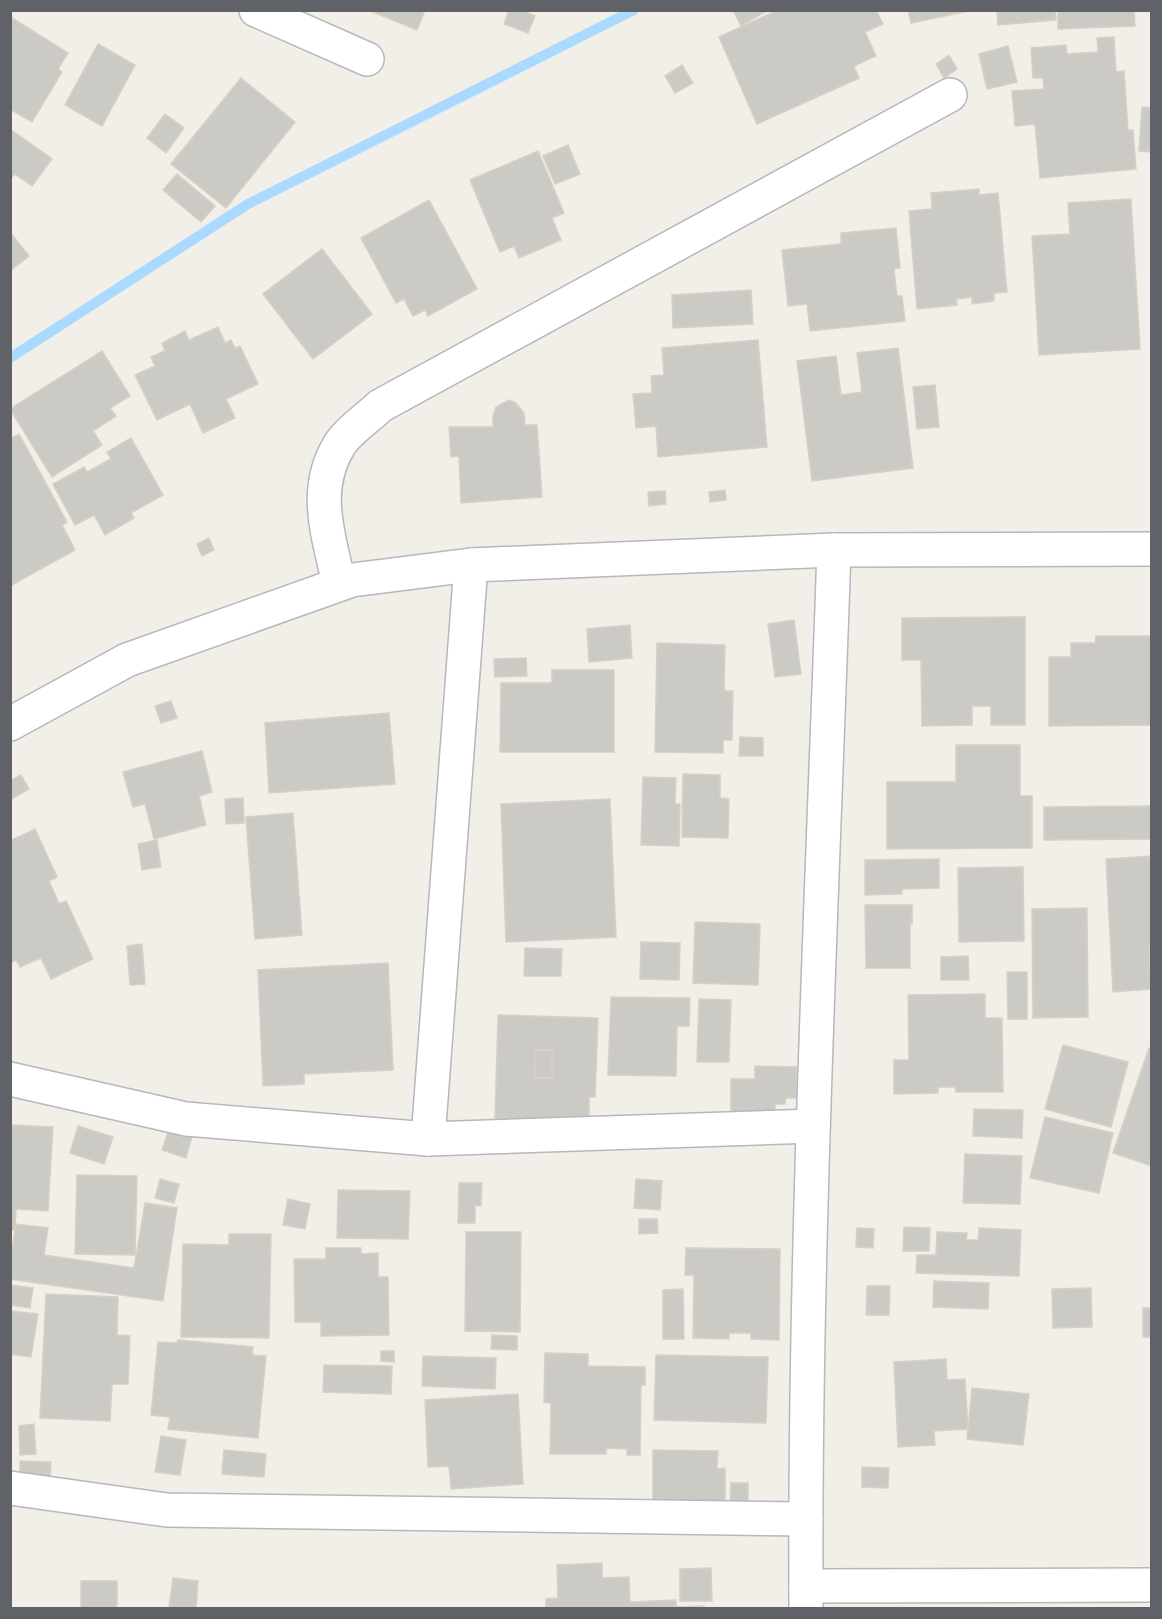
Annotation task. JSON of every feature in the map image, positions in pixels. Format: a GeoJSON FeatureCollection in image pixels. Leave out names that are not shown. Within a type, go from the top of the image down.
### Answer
{"type":"FeatureCollection","features":[{"type":"Feature","properties":{"kind":"street"},"geometry":{"type":"LineString","coordinates":[[256,10],[367,59]]}},
{"type":"Feature","properties":{"kind":"street"},"geometry":{"type":"LineString","coordinates":[[339,584],[322,504],[325,475],[341,443],[380,406],[950,94]]}},
{"type":"Feature","properties":{"kind":"street"},"geometry":{"type":"LineString","coordinates":[[10,724],[127,660],[352,580],[471,566],[834,550],[1152,549]]}},
{"type":"Feature","properties":{"kind":"street"},"geometry":{"type":"LineString","coordinates":[[834,550],[813,1126],[806,1597],[1152,1585]]}},
{"type":"Feature","properties":{"kind":"street"},"geometry":{"type":"LineString","coordinates":[[428,1138],[471,566]]}},
{"type":"Feature","properties":{"kind":"street"},"geometry":{"type":"LineString","coordinates":[[10,1079],[186,1119],[428,1138],[813,1126]]}},
{"type":"Feature","properties":{"kind":"street"},"geometry":{"type":"LineString","coordinates":[[10,1488],[167,1510],[806,1519]]}},
{"type":"Feature","properties":{"kind":"building"},"geometry":{"type":"Polygon","coordinates":[[[368,10],[425,10],[417,30],[368,10]]]}},
{"type":"Feature","properties":{"kind":"building"},"geometry":{"type":"Polygon","coordinates":[[[509,10],[522,10],[535,16],[528,33],[504,24],[509,10]]]}},
{"type":"Feature","properties":{"kind":"building"},"geometry":{"type":"Polygon","coordinates":[[[733,10],[768,10],[741,26],[733,10]]]}},
{"type":"Feature","properties":{"kind":"building"},"geometry":{"type":"Polygon","coordinates":[[[778,10],[876,10],[883,24],[865,32],[876,56],[854,66],[859,78],[757,124],[719,37],[778,10]]]}},
{"type":"Feature","properties":{"kind":"building"},"geometry":{"type":"Polygon","coordinates":[[[908,10],[973,10],[911,23],[908,10]]]}},
{"type":"Feature","properties":{"kind":"building"},"geometry":{"type":"Polygon","coordinates":[[[997,10],[1055,10],[1056,20],[998,25],[997,10]]]}},
{"type":"Feature","properties":{"kind":"building"},"geometry":{"type":"Polygon","coordinates":[[[1058,10],[1134,10],[1135,26],[1058,29],[1058,10]]]}},
{"type":"Feature","properties":{"kind":"building"},"geometry":{"type":"Polygon","coordinates":[[[12,18],[68,53],[58,69],[62,72],[32,122],[10,109],[10,21],[12,18]]]}},
{"type":"Feature","properties":{"kind":"building"},"geometry":{"type":"Polygon","coordinates":[[[1114,37],[1116,72],[1124,71],[1128,130],[1133,130],[1136,169],[1040,178],[1035,124],[1015,126],[1012,91],[1044,89],[1043,78],[1033,78],[1031,48],[1066,45],[1067,54],[1098,52],[1097,38],[1114,37]]]}},
{"type":"Feature","properties":{"kind":"building"},"geometry":{"type":"Polygon","coordinates":[[[98,44],[135,65],[102,126],[65,105],[98,44]]]}},
{"type":"Feature","properties":{"kind":"building"},"geometry":{"type":"Polygon","coordinates":[[[1008,46],[1017,82],[987,89],[979,54],[1008,46]]]}},
{"type":"Feature","properties":{"kind":"building"},"geometry":{"type":"Polygon","coordinates":[[[949,55],[957,69],[944,78],[936,64],[949,55]]]}},
{"type":"Feature","properties":{"kind":"building"},"geometry":{"type":"Polygon","coordinates":[[[682,65],[693,83],[675,93],[665,76],[682,65]]]}},
{"type":"Feature","properties":{"kind":"building"},"geometry":{"type":"Polygon","coordinates":[[[241,78],[295,122],[226,208],[171,164],[241,78]]]}},
{"type":"Feature","properties":{"kind":"building"},"geometry":{"type":"Polygon","coordinates":[[[1142,107],[1152,108],[1152,152],[1139,151],[1142,107]]]}},
{"type":"Feature","properties":{"kind":"building"},"geometry":{"type":"Polygon","coordinates":[[[165,114],[184,128],[166,153],[147,138],[165,114]]]}},
{"type":"Feature","properties":{"kind":"building"},"geometry":{"type":"Polygon","coordinates":[[[10,129],[52,159],[32,186],[15,174],[10,179],[10,129]]]}},
{"type":"Feature","properties":{"kind":"building"},"geometry":{"type":"Polygon","coordinates":[[[568,145],[580,174],[555,184],[543,156],[568,145]]]}},
{"type":"Feature","properties":{"kind":"building"},"geometry":{"type":"Polygon","coordinates":[[[538,151],[564,213],[552,218],[561,240],[519,258],[514,246],[500,252],[470,180],[538,151]]]}},
{"type":"Feature","properties":{"kind":"building"},"geometry":{"type":"Polygon","coordinates":[[[177,174],[215,206],[201,222],[163,190],[177,174]]]}},
{"type":"Feature","properties":{"kind":"building"},"geometry":{"type":"Polygon","coordinates":[[[979,189],[979,195],[998,193],[1007,292],[994,293],[994,301],[972,304],[972,297],[956,299],[957,305],[917,309],[909,211],[932,209],[931,193],[979,189]]]}},
{"type":"Feature","properties":{"kind":"building"},"geometry":{"type":"Polygon","coordinates":[[[1131,199],[1140,349],[1039,355],[1032,236],[1070,234],[1068,203],[1131,199]]]}},
{"type":"Feature","properties":{"kind":"building"},"geometry":{"type":"Polygon","coordinates":[[[429,200],[477,289],[428,316],[425,310],[413,316],[404,299],[396,303],[361,238],[429,200]]]}},
{"type":"Feature","properties":{"kind":"building"},"geometry":{"type":"Polygon","coordinates":[[[896,228],[900,268],[894,269],[897,296],[902,296],[905,321],[810,331],[807,304],[788,306],[782,250],[841,244],[841,233],[896,228]]]}},
{"type":"Feature","properties":{"kind":"building"},"geometry":{"type":"Polygon","coordinates":[[[10,232],[29,256],[10,271],[10,232]]]}},
{"type":"Feature","properties":{"kind":"building"},"geometry":{"type":"Polygon","coordinates":[[[322,249],[372,314],[313,359],[263,294],[322,249]]]}},
{"type":"Feature","properties":{"kind":"building"},"geometry":{"type":"Polygon","coordinates":[[[751,290],[753,324],[673,328],[672,295],[751,290]]]}},
{"type":"Feature","properties":{"kind":"building"},"geometry":{"type":"Polygon","coordinates":[[[218,327],[225,343],[231,340],[235,348],[240,346],[258,384],[226,399],[235,418],[203,433],[190,404],[157,420],[135,375],[155,366],[151,357],[165,351],[162,343],[185,331],[189,340],[218,327]]]}},
{"type":"Feature","properties":{"kind":"building"},"geometry":{"type":"Polygon","coordinates":[[[758,340],[767,447],[658,457],[656,426],[636,428],[633,394],[652,393],[651,376],[664,375],[662,348],[758,340]]]}},
{"type":"Feature","properties":{"kind":"building"},"geometry":{"type":"Polygon","coordinates":[[[898,348],[913,468],[812,481],[797,361],[836,356],[841,395],[862,392],[857,353],[898,348]]]}},
{"type":"Feature","properties":{"kind":"building"},"geometry":{"type":"Polygon","coordinates":[[[102,351],[130,396],[110,408],[116,416],[93,431],[102,445],[52,477],[10,409],[102,351]]]}},
{"type":"Feature","properties":{"kind":"building"},"geometry":{"type":"Polygon","coordinates":[[[935,385],[939,427],[917,429],[913,387],[935,385]]]}},
{"type":"Feature","properties":{"kind":"building"},"geometry":{"type":"Polygon","coordinates":[[[509,400],[516,403],[524,413],[525,425],[537,425],[542,497],[461,503],[459,456],[451,457],[449,427],[493,427],[496,407],[509,400]]]}},
{"type":"Feature","properties":{"kind":"building"},"geometry":{"type":"Polygon","coordinates":[[[19,434],[67,522],[62,525],[75,550],[10,586],[10,439],[19,434]]]}},
{"type":"Feature","properties":{"kind":"building"},"geometry":{"type":"Polygon","coordinates":[[[131,438],[163,495],[131,513],[134,518],[105,535],[94,515],[75,525],[53,484],[84,467],[87,472],[111,459],[107,452],[131,438]]]}},
{"type":"Feature","properties":{"kind":"building"},"geometry":{"type":"Polygon","coordinates":[[[725,490],[726,500],[710,502],[709,492],[725,490]]]}},
{"type":"Feature","properties":{"kind":"building"},"geometry":{"type":"Polygon","coordinates":[[[665,491],[666,504],[649,506],[648,492],[665,491]]]}},
{"type":"Feature","properties":{"kind":"building"},"geometry":{"type":"Polygon","coordinates":[[[209,538],[214,550],[202,556],[197,544],[209,538]]]}},
{"type":"Feature","properties":{"kind":"building"},"geometry":{"type":"Polygon","coordinates":[[[1025,617],[1025,725],[991,725],[991,706],[972,706],[972,725],[922,726],[921,660],[902,660],[902,618],[1025,617]]]}},
{"type":"Feature","properties":{"kind":"building"},"geometry":{"type":"Polygon","coordinates":[[[794,620],[801,674],[775,677],[768,624],[794,620]]]}},
{"type":"Feature","properties":{"kind":"building"},"geometry":{"type":"Polygon","coordinates":[[[630,625],[632,658],[589,662],[587,629],[630,625]]]}},
{"type":"Feature","properties":{"kind":"building"},"geometry":{"type":"Polygon","coordinates":[[[1096,636],[1152,636],[1152,725],[1049,726],[1049,657],[1071,657],[1071,643],[1095,643],[1096,636]]]}},
{"type":"Feature","properties":{"kind":"building"},"geometry":{"type":"Polygon","coordinates":[[[657,643],[725,645],[724,691],[733,691],[732,740],[723,740],[723,753],[655,752],[657,643]]]}},
{"type":"Feature","properties":{"kind":"building"},"geometry":{"type":"Polygon","coordinates":[[[526,658],[527,676],[495,677],[494,659],[526,658]]]}},
{"type":"Feature","properties":{"kind":"building"},"geometry":{"type":"Polygon","coordinates":[[[552,670],[614,670],[614,752],[500,752],[501,683],[552,683],[552,670]]]}},
{"type":"Feature","properties":{"kind":"building"},"geometry":{"type":"Polygon","coordinates":[[[171,701],[177,718],[161,723],[155,706],[171,701]]]}},
{"type":"Feature","properties":{"kind":"building"},"geometry":{"type":"Polygon","coordinates":[[[389,713],[395,784],[269,793],[265,723],[389,713]]]}},
{"type":"Feature","properties":{"kind":"building"},"geometry":{"type":"Polygon","coordinates":[[[740,737],[763,738],[763,756],[739,756],[740,737]]]}},
{"type":"Feature","properties":{"kind":"building"},"geometry":{"type":"Polygon","coordinates":[[[956,745],[1020,745],[1020,796],[1032,796],[1032,848],[887,849],[887,782],[956,782],[956,745]]]}},
{"type":"Feature","properties":{"kind":"building"},"geometry":{"type":"Polygon","coordinates":[[[202,751],[212,792],[199,796],[206,825],[154,839],[145,804],[133,807],[123,772],[202,751]]]}},
{"type":"Feature","properties":{"kind":"building"},"geometry":{"type":"Polygon","coordinates":[[[683,774],[720,775],[720,798],[729,799],[728,838],[682,837],[683,774]]]}},
{"type":"Feature","properties":{"kind":"building"},"geometry":{"type":"Polygon","coordinates":[[[21,775],[29,789],[10,800],[10,781],[21,775]]]}},
{"type":"Feature","properties":{"kind":"building"},"geometry":{"type":"Polygon","coordinates":[[[643,777],[676,778],[675,804],[680,804],[679,846],[641,845],[643,777]]]}},
{"type":"Feature","properties":{"kind":"building"},"geometry":{"type":"Polygon","coordinates":[[[243,798],[244,823],[226,824],[225,799],[243,798]]]}},
{"type":"Feature","properties":{"kind":"building"},"geometry":{"type":"Polygon","coordinates":[[[610,799],[616,937],[506,942],[501,804],[610,799]]]}},
{"type":"Feature","properties":{"kind":"building"},"geometry":{"type":"Polygon","coordinates":[[[1151,806],[1151,839],[1044,840],[1044,807],[1151,806]]]}},
{"type":"Feature","properties":{"kind":"building"},"geometry":{"type":"Polygon","coordinates":[[[293,813],[302,935],[255,939],[246,817],[293,813]]]}},
{"type":"Feature","properties":{"kind":"building"},"geometry":{"type":"Polygon","coordinates":[[[35,829],[57,877],[49,881],[59,904],[66,901],[93,959],[51,979],[41,958],[20,967],[16,960],[10,963],[10,841],[35,829]]]}},
{"type":"Feature","properties":{"kind":"building"},"geometry":{"type":"Polygon","coordinates":[[[157,840],[161,867],[142,870],[138,844],[157,840]]]}},
{"type":"Feature","properties":{"kind":"building"},"geometry":{"type":"Polygon","coordinates":[[[1152,856],[1152,945],[1149,945],[1151,989],[1113,992],[1106,859],[1152,856]]]}},
{"type":"Feature","properties":{"kind":"building"},"geometry":{"type":"Polygon","coordinates":[[[939,859],[939,888],[902,889],[902,894],[865,895],[865,860],[939,859]]]}},
{"type":"Feature","properties":{"kind":"building"},"geometry":{"type":"Polygon","coordinates":[[[1023,867],[1024,941],[959,942],[958,868],[1023,867]]]}},
{"type":"Feature","properties":{"kind":"building"},"geometry":{"type":"Polygon","coordinates":[[[865,905],[912,905],[910,968],[866,968],[865,905]]]}},
{"type":"Feature","properties":{"kind":"building"},"geometry":{"type":"Polygon","coordinates":[[[1087,908],[1088,1017],[1033,1018],[1032,909],[1087,908]]]}},
{"type":"Feature","properties":{"kind":"building"},"geometry":{"type":"Polygon","coordinates":[[[695,922],[760,924],[758,985],[693,983],[695,922]]]}},
{"type":"Feature","properties":{"kind":"building"},"geometry":{"type":"Polygon","coordinates":[[[641,942],[680,943],[679,980],[640,979],[641,942]]]}},
{"type":"Feature","properties":{"kind":"building"},"geometry":{"type":"Polygon","coordinates":[[[142,944],[145,984],[130,985],[127,946],[142,944]]]}},
{"type":"Feature","properties":{"kind":"building"},"geometry":{"type":"Polygon","coordinates":[[[525,948],[562,949],[561,976],[524,976],[525,948]]]}},
{"type":"Feature","properties":{"kind":"building"},"geometry":{"type":"Polygon","coordinates":[[[968,956],[969,980],[941,980],[941,957],[968,956]]]}},
{"type":"Feature","properties":{"kind":"building"},"geometry":{"type":"Polygon","coordinates":[[[388,963],[393,1070],[304,1074],[304,1084],[263,1086],[258,970],[388,963]]]}},
{"type":"Feature","properties":{"kind":"building"},"geometry":{"type":"Polygon","coordinates":[[[1007,972],[1027,972],[1027,1019],[1008,1019],[1007,972]]]}},
{"type":"Feature","properties":{"kind":"building"},"geometry":{"type":"Polygon","coordinates":[[[985,994],[985,1018],[1002,1018],[1003,1092],[956,1092],[955,1087],[938,1087],[938,1093],[894,1094],[894,1060],[909,1060],[908,995],[985,994]]]}},
{"type":"Feature","properties":{"kind":"building"},"geometry":{"type":"Polygon","coordinates":[[[611,997],[690,998],[689,1026],[677,1026],[676,1076],[608,1075],[611,997]]]}},
{"type":"Feature","properties":{"kind":"building"},"geometry":{"type":"Polygon","coordinates":[[[699,999],[731,1000],[729,1062],[697,1062],[699,999]]]}},
{"type":"Feature","properties":{"kind":"building"},"geometry":{"type":"Polygon","coordinates":[[[498,1015],[598,1018],[595,1097],[589,1097],[589,1121],[495,1119],[498,1015]],[[536,1050],[535,1078],[552,1078],[552,1050],[536,1050]]]}},
{"type":"Feature","properties":{"kind":"building"},"geometry":{"type":"Polygon","coordinates":[[[1063,1045],[1128,1062],[1111,1127],[1045,1109],[1063,1045]]]}},
{"type":"Feature","properties":{"kind":"building"},"geometry":{"type":"Polygon","coordinates":[[[1149,1048],[1152,1049],[1152,1166],[1113,1153],[1149,1048]]]}},
{"type":"Feature","properties":{"kind":"building"},"geometry":{"type":"Polygon","coordinates":[[[536,1050],[552,1050],[552,1078],[535,1078],[536,1050]]]}},
{"type":"Feature","properties":{"kind":"building"},"geometry":{"type":"Polygon","coordinates":[[[755,1066],[797,1067],[796,1098],[786,1098],[785,1104],[775,1104],[775,1114],[731,1114],[731,1079],[755,1079],[755,1066]]]}},
{"type":"Feature","properties":{"kind":"building"},"geometry":{"type":"Polygon","coordinates":[[[974,1109],[1023,1110],[1022,1138],[973,1136],[974,1109]]]}},
{"type":"Feature","properties":{"kind":"building"},"geometry":{"type":"Polygon","coordinates":[[[1045,1117],[1113,1133],[1099,1193],[1030,1178],[1045,1117]]]}},
{"type":"Feature","properties":{"kind":"building"},"geometry":{"type":"Polygon","coordinates":[[[10,1125],[53,1127],[48,1211],[16,1209],[15,1230],[10,1230],[10,1125]]]}},
{"type":"Feature","properties":{"kind":"building"},"geometry":{"type":"Polygon","coordinates":[[[78,1126],[113,1137],[104,1164],[70,1153],[78,1126]]]}},
{"type":"Feature","properties":{"kind":"building"},"geometry":{"type":"Polygon","coordinates":[[[169,1129],[192,1136],[186,1158],[162,1150],[169,1129]]]}},
{"type":"Feature","properties":{"kind":"building"},"geometry":{"type":"Polygon","coordinates":[[[965,1154],[1022,1156],[1020,1204],[963,1203],[965,1154]]]}},
{"type":"Feature","properties":{"kind":"building"},"geometry":{"type":"Polygon","coordinates":[[[77,1175],[137,1176],[135,1255],[75,1254],[77,1175]]]}},
{"type":"Feature","properties":{"kind":"building"},"geometry":{"type":"Polygon","coordinates":[[[160,1179],[179,1184],[174,1203],[155,1198],[160,1179]]]}},
{"type":"Feature","properties":{"kind":"building"},"geometry":{"type":"Polygon","coordinates":[[[636,1179],[662,1181],[660,1210],[634,1208],[636,1179]]]}},
{"type":"Feature","properties":{"kind":"building"},"geometry":{"type":"Polygon","coordinates":[[[459,1183],[482,1183],[481,1206],[475,1205],[475,1223],[458,1223],[459,1183]]]}},
{"type":"Feature","properties":{"kind":"building"},"geometry":{"type":"Polygon","coordinates":[[[338,1190],[410,1191],[408,1239],[337,1238],[338,1190]]]}},
{"type":"Feature","properties":{"kind":"building"},"geometry":{"type":"Polygon","coordinates":[[[288,1199],[310,1204],[305,1229],[283,1225],[288,1199]]]}},
{"type":"Feature","properties":{"kind":"building"},"geometry":{"type":"Polygon","coordinates":[[[145,1203],[177,1208],[163,1301],[10,1279],[10,1249],[12,1249],[16,1224],[48,1228],[44,1255],[134,1268],[145,1203]]]}},
{"type":"Feature","properties":{"kind":"building"},"geometry":{"type":"Polygon","coordinates":[[[639,1219],[657,1219],[658,1233],[639,1234],[639,1219]]]}},
{"type":"Feature","properties":{"kind":"building"},"geometry":{"type":"Polygon","coordinates":[[[904,1227],[930,1228],[929,1251],[903,1251],[904,1227]]]}},
{"type":"Feature","properties":{"kind":"building"},"geometry":{"type":"Polygon","coordinates":[[[857,1228],[874,1229],[873,1248],[856,1247],[857,1228]]]}},
{"type":"Feature","properties":{"kind":"building"},"geometry":{"type":"Polygon","coordinates":[[[979,1228],[1021,1230],[1019,1276],[916,1273],[917,1255],[936,1255],[937,1232],[967,1233],[966,1240],[978,1240],[979,1228]]]}},
{"type":"Feature","properties":{"kind":"building"},"geometry":{"type":"Polygon","coordinates":[[[466,1232],[521,1232],[520,1332],[465,1331],[466,1232]]]}},
{"type":"Feature","properties":{"kind":"building"},"geometry":{"type":"Polygon","coordinates":[[[229,1234],[271,1234],[269,1338],[181,1337],[183,1244],[229,1245],[229,1234]]]}},
{"type":"Feature","properties":{"kind":"building"},"geometry":{"type":"Polygon","coordinates":[[[326,1248],[361,1248],[361,1254],[378,1253],[378,1277],[388,1277],[389,1335],[321,1336],[321,1322],[295,1322],[294,1259],[326,1259],[326,1248]]]}},
{"type":"Feature","properties":{"kind":"building"},"geometry":{"type":"Polygon","coordinates":[[[686,1248],[780,1249],[779,1340],[751,1339],[751,1333],[729,1333],[729,1339],[693,1338],[694,1275],[685,1275],[686,1248]]]}},
{"type":"Feature","properties":{"kind":"building"},"geometry":{"type":"Polygon","coordinates":[[[934,1281],[989,1283],[988,1309],[933,1307],[934,1281]]]}},
{"type":"Feature","properties":{"kind":"building"},"geometry":{"type":"Polygon","coordinates":[[[10,1285],[33,1288],[30,1308],[10,1305],[10,1285]]]}},
{"type":"Feature","properties":{"kind":"building"},"geometry":{"type":"Polygon","coordinates":[[[867,1286],[890,1286],[889,1315],[866,1315],[867,1286]]]}},
{"type":"Feature","properties":{"kind":"building"},"geometry":{"type":"Polygon","coordinates":[[[1091,1288],[1092,1327],[1053,1328],[1052,1289],[1091,1288]]]}},
{"type":"Feature","properties":{"kind":"building"},"geometry":{"type":"Polygon","coordinates":[[[683,1289],[684,1339],[663,1339],[663,1290],[683,1289]]]}},
{"type":"Feature","properties":{"kind":"building"},"geometry":{"type":"Polygon","coordinates":[[[46,1294],[118,1297],[117,1335],[130,1336],[128,1384],[112,1384],[110,1421],[40,1418],[46,1294]]]}},
{"type":"Feature","properties":{"kind":"building"},"geometry":{"type":"Polygon","coordinates":[[[1143,1308],[1152,1308],[1152,1337],[1143,1337],[1143,1308]]]}},
{"type":"Feature","properties":{"kind":"building"},"geometry":{"type":"Polygon","coordinates":[[[10,1311],[38,1314],[31,1357],[10,1354],[10,1311]]]}},
{"type":"Feature","properties":{"kind":"building"},"geometry":{"type":"Polygon","coordinates":[[[492,1335],[517,1336],[517,1350],[491,1349],[492,1335]]]}},
{"type":"Feature","properties":{"kind":"building"},"geometry":{"type":"Polygon","coordinates":[[[178,1340],[253,1347],[252,1355],[266,1356],[258,1438],[168,1429],[170,1417],[151,1415],[158,1342],[177,1343],[178,1340]]]}},
{"type":"Feature","properties":{"kind":"building"},"geometry":{"type":"Polygon","coordinates":[[[381,1351],[394,1351],[394,1362],[381,1361],[381,1351]]]}},
{"type":"Feature","properties":{"kind":"building"},"geometry":{"type":"Polygon","coordinates":[[[545,1353],[588,1354],[588,1366],[645,1367],[645,1385],[641,1385],[640,1455],[627,1455],[627,1449],[606,1448],[606,1454],[550,1454],[551,1403],[544,1402],[545,1353]]]}},
{"type":"Feature","properties":{"kind":"building"},"geometry":{"type":"Polygon","coordinates":[[[656,1355],[768,1357],[766,1423],[654,1420],[656,1355]]]}},
{"type":"Feature","properties":{"kind":"building"},"geometry":{"type":"Polygon","coordinates":[[[423,1356],[496,1358],[495,1389],[422,1386],[423,1356]]]}},
{"type":"Feature","properties":{"kind":"building"},"geometry":{"type":"Polygon","coordinates":[[[946,1359],[947,1380],[965,1379],[968,1429],[934,1431],[935,1445],[898,1447],[894,1362],[946,1359]]]}},
{"type":"Feature","properties":{"kind":"building"},"geometry":{"type":"Polygon","coordinates":[[[324,1365],[392,1366],[391,1394],[323,1392],[324,1365]]]}},
{"type":"Feature","properties":{"kind":"building"},"geometry":{"type":"Polygon","coordinates":[[[972,1388],[1029,1394],[1023,1445],[967,1439],[972,1388]]]}},
{"type":"Feature","properties":{"kind":"building"},"geometry":{"type":"Polygon","coordinates":[[[518,1394],[523,1484],[451,1489],[449,1466],[428,1467],[425,1400],[518,1394]]]}},
{"type":"Feature","properties":{"kind":"building"},"geometry":{"type":"Polygon","coordinates":[[[34,1424],[36,1454],[20,1455],[19,1426],[34,1424]]]}},
{"type":"Feature","properties":{"kind":"building"},"geometry":{"type":"Polygon","coordinates":[[[161,1436],[186,1440],[180,1475],[155,1472],[161,1436]]]}},
{"type":"Feature","properties":{"kind":"building"},"geometry":{"type":"Polygon","coordinates":[[[224,1450],[266,1454],[264,1477],[222,1474],[224,1450]]]}},
{"type":"Feature","properties":{"kind":"building"},"geometry":{"type":"Polygon","coordinates":[[[653,1450],[718,1451],[717,1469],[725,1468],[725,1504],[653,1504],[653,1450]]]}},
{"type":"Feature","properties":{"kind":"building"},"geometry":{"type":"Polygon","coordinates":[[[20,1461],[51,1462],[50,1478],[20,1477],[20,1461]]]}},
{"type":"Feature","properties":{"kind":"building"},"geometry":{"type":"Polygon","coordinates":[[[862,1467],[889,1468],[888,1488],[862,1487],[862,1467]]]}},
{"type":"Feature","properties":{"kind":"building"},"geometry":{"type":"Polygon","coordinates":[[[731,1483],[748,1483],[748,1505],[730,1505],[731,1483]]]}},
{"type":"Feature","properties":{"kind":"building"},"geometry":{"type":"Polygon","coordinates":[[[602,1563],[602,1578],[629,1577],[630,1602],[676,1600],[676,1607],[704,1606],[704,1608],[546,1608],[546,1599],[558,1598],[557,1565],[602,1563]]]}},
{"type":"Feature","properties":{"kind":"building"},"geometry":{"type":"Polygon","coordinates":[[[711,1568],[712,1601],[680,1601],[680,1569],[711,1568]]]}},
{"type":"Feature","properties":{"kind":"building"},"geometry":{"type":"Polygon","coordinates":[[[173,1578],[198,1581],[196,1608],[169,1608],[173,1578]]]}},
{"type":"Feature","properties":{"kind":"building"},"geometry":{"type":"Polygon","coordinates":[[[81,1581],[117,1581],[117,1608],[81,1608],[81,1581]]]}},
{"type":"Feature","properties":{"kind":"waterway"},"geometry":{"type":"LineString","coordinates":[[10,358],[248,204],[634,10]]}}]}
